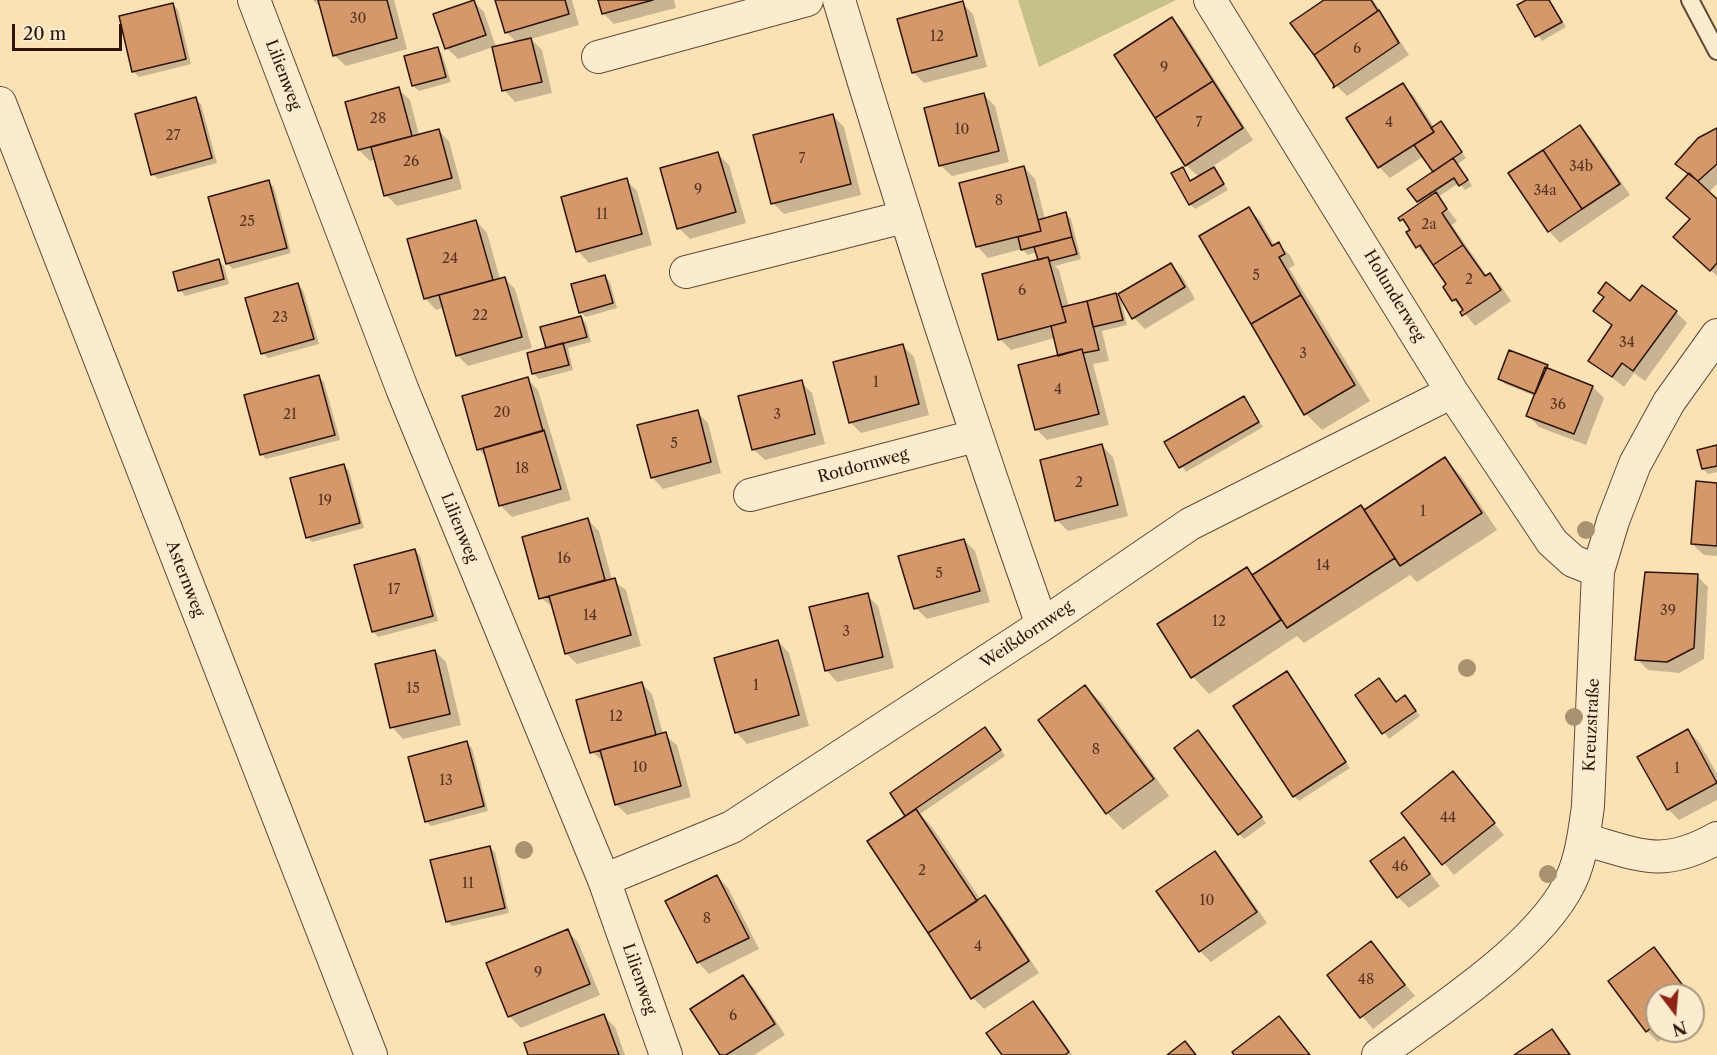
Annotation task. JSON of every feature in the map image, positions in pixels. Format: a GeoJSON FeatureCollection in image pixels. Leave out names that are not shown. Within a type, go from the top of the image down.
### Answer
{"type":"FeatureCollection","features":[{"type":"Feature","properties":{"kind":"street","name":"Lilienweg"},"geometry":{"type":"LineString","coordinates":[[254,0],[403,391],[604,880],[666,1055]]}},
{"type":"Feature","properties":{"kind":"street"},"geometry":{"type":"LineString","coordinates":[[598,57],[807,0]]}},
{"type":"Feature","properties":{"kind":"street"},"geometry":{"type":"LineString","coordinates":[[839,0],[904,217],[975,436],[1042,625]]}},
{"type":"Feature","properties":{"kind":"street","name":"Holunderweg"},"geometry":{"type":"LineString","coordinates":[[1210,0],[1452,392],[1552,542],[1573,561],[1598,571]]}},
{"type":"Feature","properties":{"kind":"street","name":"Asternweg"},"geometry":{"type":"LineString","coordinates":[[0,103],[371,1055]]}},
{"type":"Feature","properties":{"kind":"street"},"geometry":{"type":"LineString","coordinates":[[686,272],[904,217]]}},
{"type":"Feature","properties":{"kind":"street","name":"Kreuzstraße"},"geometry":{"type":"LineString","coordinates":[[1378,1055],[1498,964],[1537,930],[1560,899],[1574,874],[1588,806],[1598,571],[1613,522],[1635,464],[1670,402],[1717,334]]}},
{"type":"Feature","properties":{"kind":"street","name":"Weißdornweg"},"geometry":{"type":"LineString","coordinates":[[604,880],[732,827],[1042,625],[1190,524],[1452,392]]}},
{"type":"Feature","properties":{"kind":"street","name":"Rotdornweg"},"geometry":{"type":"LineString","coordinates":[[750,495],[975,436]]}},
{"type":"Feature","properties":{"kind":"street"},"geometry":{"type":"LineString","coordinates":[[1583,839],[1659,858],[1687,853],[1717,838]]}},
{"type":"Feature","properties":{"kind":"lane"},"geometry":{"type":"LineString","coordinates":[[1690,0],[1717,51]]}},
{"type":"Feature","properties":{"kind":"shaded area"},"geometry":{"type":"Polygon","coordinates":[[[1018,0],[1176,0],[1039,67],[1018,0]]]}},
{"type":"Feature","properties":{"kind":"building"},"geometry":{"type":"Polygon","coordinates":[[[318,0],[387,0],[397,38],[333,56],[318,0]]]}},
{"type":"Feature","properties":{"kind":"building"},"geometry":{"type":"Polygon","coordinates":[[[474,0],[486,35],[445,49],[433,14],[474,0]]]}},
{"type":"Feature","properties":{"kind":"building"},"geometry":{"type":"Polygon","coordinates":[[[495,0],[565,0],[569,14],[505,33],[495,0]]]}},
{"type":"Feature","properties":{"kind":"building"},"geometry":{"type":"Polygon","coordinates":[[[598,0],[653,0],[602,14],[598,0]]]}},
{"type":"Feature","properties":{"kind":"building"},"geometry":{"type":"Polygon","coordinates":[[[1324,0],[1371,0],[1378,11],[1314,55],[1290,23],[1324,0]]]}},
{"type":"Feature","properties":{"kind":"building"},"geometry":{"type":"Polygon","coordinates":[[[1526,0],[1549,0],[1562,22],[1535,37],[1517,5],[1526,0]]]}},
{"type":"Feature","properties":{"kind":"building"},"geometry":{"type":"Polygon","coordinates":[[[963,1],[977,56],[912,73],[897,19],[963,1]]]}},
{"type":"Feature","properties":{"kind":"building"},"geometry":{"type":"Polygon","coordinates":[[[173,3],[186,59],[132,72],[119,16],[173,3]]]}},
{"type":"Feature","properties":{"kind":"building"},"geometry":{"type":"Polygon","coordinates":[[[1379,10],[1399,43],[1333,88],[1334,85],[1314,55],[1379,10]]]}},
{"type":"Feature","properties":{"kind":"building"},"geometry":{"type":"Polygon","coordinates":[[[1172,17],[1213,81],[1155,118],[1114,55],[1172,17]]]}},
{"type":"Feature","properties":{"kind":"building"},"geometry":{"type":"Polygon","coordinates":[[[531,38],[542,82],[502,91],[492,47],[531,38]]]}},
{"type":"Feature","properties":{"kind":"building"},"geometry":{"type":"Polygon","coordinates":[[[438,47],[446,77],[412,86],[404,56],[438,47]]]}},
{"type":"Feature","properties":{"kind":"building"},"geometry":{"type":"Polygon","coordinates":[[[1213,81],[1243,128],[1185,166],[1155,118],[1213,81]]]}},
{"type":"Feature","properties":{"kind":"building"},"geometry":{"type":"Polygon","coordinates":[[[1403,83],[1434,132],[1378,168],[1346,118],[1403,83]]]}},
{"type":"Feature","properties":{"kind":"building"},"geometry":{"type":"Polygon","coordinates":[[[399,87],[412,136],[358,150],[345,102],[399,87]]]}},
{"type":"Feature","properties":{"kind":"building"},"geometry":{"type":"Polygon","coordinates":[[[984,93],[999,151],[939,166],[924,108],[984,93]]]}},
{"type":"Feature","properties":{"kind":"building"},"geometry":{"type":"Polygon","coordinates":[[[196,97],[212,158],[151,175],[135,114],[196,97]]]}},
{"type":"Feature","properties":{"kind":"building"},"geometry":{"type":"Polygon","coordinates":[[[833,114],[851,184],[771,204],[753,135],[833,114]]]}},
{"type":"Feature","properties":{"kind":"building"},"geometry":{"type":"Polygon","coordinates":[[[1441,121],[1462,152],[1433,172],[1414,145],[1434,132],[1431,128],[1441,121]]]}},
{"type":"Feature","properties":{"kind":"building"},"geometry":{"type":"Polygon","coordinates":[[[1580,125],[1620,184],[1582,209],[1543,150],[1580,125]]]}},
{"type":"Feature","properties":{"kind":"building"},"geometry":{"type":"Polygon","coordinates":[[[1717,128],[1717,164],[1698,181],[1675,164],[1698,138],[1717,128]]]}},
{"type":"Feature","properties":{"kind":"building"},"geometry":{"type":"Polygon","coordinates":[[[439,129],[452,178],[384,196],[371,147],[439,129]]]}},
{"type":"Feature","properties":{"kind":"building"},"geometry":{"type":"Polygon","coordinates":[[[1543,150],[1582,209],[1548,232],[1508,173],[1543,150]]]}},
{"type":"Feature","properties":{"kind":"building"},"geometry":{"type":"Polygon","coordinates":[[[718,152],[736,212],[677,229],[660,168],[718,152]]]}},
{"type":"Feature","properties":{"kind":"building"},"geometry":{"type":"Polygon","coordinates":[[[1453,158],[1468,180],[1459,186],[1454,178],[1417,202],[1407,189],[1453,158]]]}},
{"type":"Feature","properties":{"kind":"building"},"geometry":{"type":"Polygon","coordinates":[[[1024,166],[1041,231],[976,247],[959,183],[1024,166]]]}},
{"type":"Feature","properties":{"kind":"building"},"geometry":{"type":"Polygon","coordinates":[[[1183,167],[1190,181],[1214,167],[1224,184],[1189,205],[1171,173],[1183,167]]]}},
{"type":"Feature","properties":{"kind":"building"},"geometry":{"type":"Polygon","coordinates":[[[1689,173],[1717,199],[1717,263],[1710,271],[1673,237],[1690,219],[1666,198],[1689,173]]]}},
{"type":"Feature","properties":{"kind":"building"},"geometry":{"type":"Polygon","coordinates":[[[627,178],[642,234],[576,252],[561,197],[627,178]]]}},
{"type":"Feature","properties":{"kind":"building"},"geometry":{"type":"Polygon","coordinates":[[[269,180],[287,248],[226,264],[208,197],[269,180]]]}},
{"type":"Feature","properties":{"kind":"building"},"geometry":{"type":"Polygon","coordinates":[[[1436,192],[1447,209],[1442,213],[1463,245],[1433,265],[1420,245],[1416,248],[1406,232],[1410,230],[1403,219],[1400,221],[1398,218],[1436,192]]]}},
{"type":"Feature","properties":{"kind":"building"},"geometry":{"type":"Polygon","coordinates":[[[1249,207],[1272,246],[1279,242],[1285,254],[1279,257],[1301,295],[1251,324],[1199,236],[1249,207]]]}},
{"type":"Feature","properties":{"kind":"building"},"geometry":{"type":"Polygon","coordinates":[[[1066,212],[1072,237],[1021,250],[1018,237],[1041,231],[1038,220],[1066,212]]]}},
{"type":"Feature","properties":{"kind":"building"},"geometry":{"type":"Polygon","coordinates":[[[476,220],[493,280],[424,299],[407,239],[476,220]]]}},
{"type":"Feature","properties":{"kind":"building"},"geometry":{"type":"Polygon","coordinates":[[[1072,237],[1077,254],[1050,261],[1048,257],[1038,260],[1034,247],[1072,237]]]}},
{"type":"Feature","properties":{"kind":"building"},"geometry":{"type":"Polygon","coordinates":[[[1463,245],[1485,276],[1490,273],[1501,290],[1462,316],[1460,312],[1463,310],[1456,299],[1452,301],[1443,287],[1446,284],[1433,265],[1463,245]]]}},
{"type":"Feature","properties":{"kind":"building"},"geometry":{"type":"Polygon","coordinates":[[[1048,257],[1066,322],[998,340],[982,274],[1048,257]]]}},
{"type":"Feature","properties":{"kind":"building"},"geometry":{"type":"Polygon","coordinates":[[[219,259],[224,279],[178,291],[173,272],[219,259]]]}},
{"type":"Feature","properties":{"kind":"building"},"geometry":{"type":"Polygon","coordinates":[[[1171,263],[1185,287],[1132,319],[1118,294],[1171,263]]]}},
{"type":"Feature","properties":{"kind":"building"},"geometry":{"type":"Polygon","coordinates":[[[605,275],[613,303],[579,313],[571,284],[605,275]]]}},
{"type":"Feature","properties":{"kind":"building"},"geometry":{"type":"Polygon","coordinates":[[[505,277],[522,337],[456,356],[439,295],[505,277]]]}},
{"type":"Feature","properties":{"kind":"building"},"geometry":{"type":"Polygon","coordinates":[[[1606,282],[1630,301],[1642,285],[1677,311],[1633,371],[1622,363],[1612,377],[1588,361],[1612,325],[1593,311],[1604,297],[1598,293],[1606,282]]]}},
{"type":"Feature","properties":{"kind":"building"},"geometry":{"type":"Polygon","coordinates":[[[298,283],[314,339],[261,354],[245,298],[298,283]]]}},
{"type":"Feature","properties":{"kind":"building"},"geometry":{"type":"Polygon","coordinates":[[[1116,293],[1123,320],[1093,327],[1087,301],[1116,293]]]}},
{"type":"Feature","properties":{"kind":"building"},"geometry":{"type":"Polygon","coordinates":[[[1301,295],[1355,385],[1304,415],[1251,324],[1301,295]]]}},
{"type":"Feature","properties":{"kind":"building"},"geometry":{"type":"Polygon","coordinates":[[[1087,301],[1099,350],[1083,353],[1082,349],[1058,356],[1051,326],[1066,322],[1062,307],[1087,301]]]}},
{"type":"Feature","properties":{"kind":"building"},"geometry":{"type":"Polygon","coordinates":[[[581,316],[587,337],[546,348],[540,327],[581,316]]]}},
{"type":"Feature","properties":{"kind":"building"},"geometry":{"type":"Polygon","coordinates":[[[563,343],[569,365],[532,374],[527,353],[563,343]]]}},
{"type":"Feature","properties":{"kind":"building"},"geometry":{"type":"Polygon","coordinates":[[[903,344],[919,404],[849,423],[833,362],[903,344]]]}},
{"type":"Feature","properties":{"kind":"building"},"geometry":{"type":"Polygon","coordinates":[[[1082,349],[1099,414],[1035,430],[1018,365],[1082,349]]]}},
{"type":"Feature","properties":{"kind":"building"},"geometry":{"type":"Polygon","coordinates":[[[1509,350],[1548,365],[1535,394],[1498,379],[1509,350]]]}},
{"type":"Feature","properties":{"kind":"building"},"geometry":{"type":"Polygon","coordinates":[[[1545,367],[1593,386],[1574,434],[1526,416],[1545,367]]]}},
{"type":"Feature","properties":{"kind":"building"},"geometry":{"type":"Polygon","coordinates":[[[319,375],[335,435],[260,455],[244,395],[319,375]]]}},
{"type":"Feature","properties":{"kind":"building"},"geometry":{"type":"Polygon","coordinates":[[[528,377],[543,431],[477,450],[462,396],[528,377]]]}},
{"type":"Feature","properties":{"kind":"building"},"geometry":{"type":"Polygon","coordinates":[[[802,380],[815,434],[752,450],[738,396],[802,380]]]}},
{"type":"Feature","properties":{"kind":"building"},"geometry":{"type":"Polygon","coordinates":[[[1244,396],[1259,422],[1179,468],[1164,442],[1244,396]]]}},
{"type":"Feature","properties":{"kind":"building"},"geometry":{"type":"Polygon","coordinates":[[[698,410],[711,462],[651,478],[637,425],[698,410]]]}},
{"type":"Feature","properties":{"kind":"building"},"geometry":{"type":"Polygon","coordinates":[[[544,430],[561,489],[499,506],[483,448],[544,430]]]}},
{"type":"Feature","properties":{"kind":"building"},"geometry":{"type":"Polygon","coordinates":[[[1102,444],[1118,505],[1055,521],[1040,460],[1102,444]]]}},
{"type":"Feature","properties":{"kind":"building"},"geometry":{"type":"Polygon","coordinates":[[[1717,445],[1717,466],[1702,469],[1697,450],[1717,445]]]}},
{"type":"Feature","properties":{"kind":"building"},"geometry":{"type":"Polygon","coordinates":[[[1445,457],[1482,513],[1400,566],[1364,510],[1445,457]]]}},
{"type":"Feature","properties":{"kind":"building"},"geometry":{"type":"Polygon","coordinates":[[[344,464],[360,523],[306,538],[290,478],[344,464]]]}},
{"type":"Feature","properties":{"kind":"building"},"geometry":{"type":"Polygon","coordinates":[[[1696,481],[1717,483],[1717,546],[1691,544],[1696,481]]]}},
{"type":"Feature","properties":{"kind":"building"},"geometry":{"type":"Polygon","coordinates":[[[1361,505],[1395,558],[1287,628],[1252,575],[1361,505]]]}},
{"type":"Feature","properties":{"kind":"building"},"geometry":{"type":"Polygon","coordinates":[[[588,518],[605,580],[539,599],[522,537],[588,518]]]}},
{"type":"Feature","properties":{"kind":"building"},"geometry":{"type":"Polygon","coordinates":[[[964,539],[980,591],[914,609],[898,556],[964,539]]]}},
{"type":"Feature","properties":{"kind":"building"},"geometry":{"type":"Polygon","coordinates":[[[415,549],[433,616],[372,632],[354,565],[415,549]]]}},
{"type":"Feature","properties":{"kind":"building"},"geometry":{"type":"Polygon","coordinates":[[[1247,567],[1281,620],[1191,678],[1157,624],[1247,567]]]}},
{"type":"Feature","properties":{"kind":"building"},"geometry":{"type":"Polygon","coordinates":[[[1645,572],[1698,574],[1694,648],[1667,662],[1635,660],[1645,572]]]}},
{"type":"Feature","properties":{"kind":"building"},"geometry":{"type":"Polygon","coordinates":[[[615,578],[631,635],[565,654],[549,596],[615,578]]]}},
{"type":"Feature","properties":{"kind":"building"},"geometry":{"type":"Polygon","coordinates":[[[868,593],[883,657],[825,671],[809,607],[868,593]]]}},
{"type":"Feature","properties":{"kind":"building"},"geometry":{"type":"Polygon","coordinates":[[[778,640],[799,715],[735,733],[714,658],[778,640]]]}},
{"type":"Feature","properties":{"kind":"building"},"geometry":{"type":"Polygon","coordinates":[[[435,650],[450,714],[390,728],[375,664],[435,650]]]}},
{"type":"Feature","properties":{"kind":"building"},"geometry":{"type":"Polygon","coordinates":[[[1287,671],[1346,762],[1293,797],[1233,706],[1287,671]]]}},
{"type":"Feature","properties":{"kind":"building"},"geometry":{"type":"Polygon","coordinates":[[[1379,678],[1396,702],[1405,695],[1416,711],[1382,734],[1355,695],[1379,678]]]}},
{"type":"Feature","properties":{"kind":"building"},"geometry":{"type":"Polygon","coordinates":[[[642,682],[656,735],[590,753],[576,700],[642,682]]]}},
{"type":"Feature","properties":{"kind":"building"},"geometry":{"type":"Polygon","coordinates":[[[1085,685],[1154,779],[1106,814],[1038,720],[1085,685]]]}},
{"type":"Feature","properties":{"kind":"building"},"geometry":{"type":"Polygon","coordinates":[[[985,727],[1001,750],[905,816],[890,793],[985,727]]]}},
{"type":"Feature","properties":{"kind":"building"},"geometry":{"type":"Polygon","coordinates":[[[1688,729],[1717,783],[1667,810],[1637,757],[1688,729]]]}},
{"type":"Feature","properties":{"kind":"building"},"geometry":{"type":"Polygon","coordinates":[[[1198,730],[1262,817],[1238,835],[1174,748],[1198,730]]]}},
{"type":"Feature","properties":{"kind":"building"},"geometry":{"type":"Polygon","coordinates":[[[666,732],[681,786],[615,805],[600,750],[666,732]]]}},
{"type":"Feature","properties":{"kind":"building"},"geometry":{"type":"Polygon","coordinates":[[[467,741],[484,806],[425,822],[408,757],[467,741]]]}},
{"type":"Feature","properties":{"kind":"building"},"geometry":{"type":"Polygon","coordinates":[[[1453,771],[1495,823],[1442,865],[1401,813],[1453,771]]]}},
{"type":"Feature","properties":{"kind":"building"},"geometry":{"type":"Polygon","coordinates":[[[916,809],[977,901],[928,933],[867,841],[916,809]]]}},
{"type":"Feature","properties":{"kind":"building"},"geometry":{"type":"Polygon","coordinates":[[[1404,837],[1430,874],[1397,898],[1370,861],[1404,837]]]}},
{"type":"Feature","properties":{"kind":"building"},"geometry":{"type":"Polygon","coordinates":[[[490,846],[505,908],[446,922],[430,860],[490,846]]]}},
{"type":"Feature","properties":{"kind":"building"},"geometry":{"type":"Polygon","coordinates":[[[1215,851],[1257,912],[1199,952],[1156,891],[1215,851]]]}},
{"type":"Feature","properties":{"kind":"building"},"geometry":{"type":"Polygon","coordinates":[[[717,875],[749,938],[697,963],[665,901],[717,875]]]}},
{"type":"Feature","properties":{"kind":"building"},"geometry":{"type":"Polygon","coordinates":[[[985,895],[1029,961],[971,999],[928,933],[985,895]]]}},
{"type":"Feature","properties":{"kind":"building"},"geometry":{"type":"Polygon","coordinates":[[[568,929],[590,984],[508,1017],[486,963],[568,929]]]}},
{"type":"Feature","properties":{"kind":"building"},"geometry":{"type":"Polygon","coordinates":[[[1371,941],[1405,985],[1360,1018],[1327,975],[1371,941]]]}},
{"type":"Feature","properties":{"kind":"building"},"geometry":{"type":"Polygon","coordinates":[[[1654,947],[1681,983],[1645,983],[1645,1031],[1608,981],[1654,947]]]}},
{"type":"Feature","properties":{"kind":"building"},"geometry":{"type":"Polygon","coordinates":[[[743,975],[775,1024],[726,1055],[720,1055],[690,1009],[743,975]]]}},
{"type":"Feature","properties":{"kind":"building"},"geometry":{"type":"Polygon","coordinates":[[[1033,1001],[1069,1052],[1065,1055],[1002,1055],[986,1033],[1033,1001]]]}},
{"type":"Feature","properties":{"kind":"building"},"geometry":{"type":"Polygon","coordinates":[[[604,1014],[619,1055],[528,1055],[524,1043],[604,1014]]]}},
{"type":"Feature","properties":{"kind":"building"},"geometry":{"type":"Polygon","coordinates":[[[1279,1016],[1310,1055],[1234,1055],[1232,1052],[1279,1016]]]}},
{"type":"Feature","properties":{"kind":"building"},"geometry":{"type":"Polygon","coordinates":[[[1552,1029],[1570,1055],[1514,1055],[1552,1029]]]}},
{"type":"Feature","properties":{"kind":"building"},"geometry":{"type":"Polygon","coordinates":[[[1185,1041],[1196,1055],[1167,1055],[1185,1041]]]}}]}
